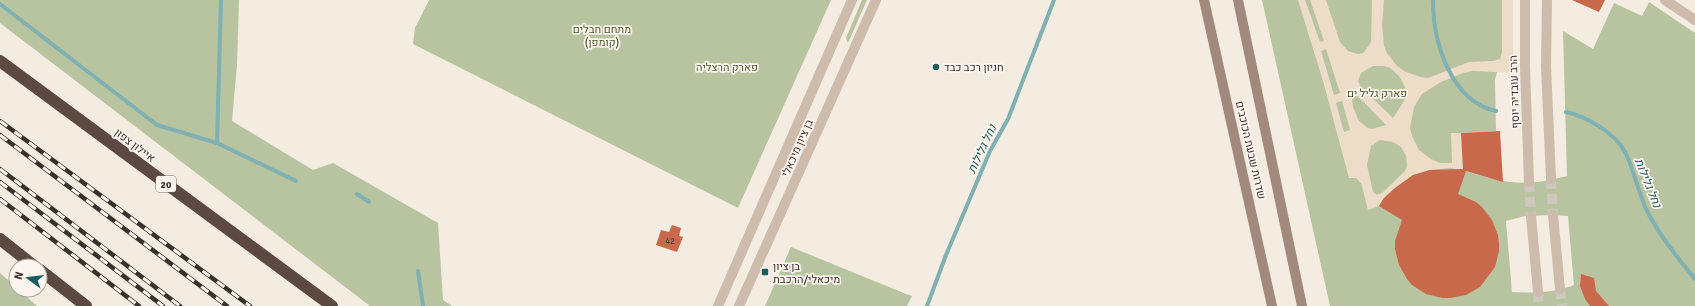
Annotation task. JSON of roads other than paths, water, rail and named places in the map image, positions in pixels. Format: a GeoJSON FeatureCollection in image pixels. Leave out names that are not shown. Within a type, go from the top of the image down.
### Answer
{"type":"FeatureCollection","features":[{"type":"Feature","properties":{"kind":"highway","name":"איילון צפון"},"geometry":{"type":"LineString","coordinates":[[0,60],[332,306]]}},
{"type":"Feature","properties":{"kind":"highway"},"geometry":{"type":"LineString","coordinates":[[0,239],[24,258]]}},
{"type":"Feature","properties":{"kind":"highway"},"geometry":{"type":"LineString","coordinates":[[48,276],[86,306]]}},
{"type":"Feature","properties":{"kind":"main road","name":"שדרות שבעת הכוכבים"},"geometry":{"type":"LineString","coordinates":[[1204,0],[1272,306]]}},
{"type":"Feature","properties":{"kind":"main road","name":"שדרות שבעת הכוכבים"},"geometry":{"type":"LineString","coordinates":[[1238,0],[1302,306]]}},
{"type":"Feature","properties":{"kind":"street","name":"בן ציון מיכאלי"},"geometry":{"type":"LineString","coordinates":[[718,306],[852,0]]}},
{"type":"Feature","properties":{"kind":"street","name":"בן ציון מיכאלי"},"geometry":{"type":"LineString","coordinates":[[739,306],[876,0]]}},
{"type":"Feature","properties":{"kind":"street","name":"הרב עובדיה יוסף"},"geometry":{"type":"LineString","coordinates":[[1525,0],[1525,67],[1529,182]]}},
{"type":"Feature","properties":{"kind":"street"},"geometry":{"type":"LineString","coordinates":[[1547,0],[1546,67],[1551,179]]}},
{"type":"Feature","properties":{"kind":"street"},"geometry":{"type":"LineString","coordinates":[[1664,0],[1695,20]]}},
{"type":"Feature","properties":{"kind":"street"},"geometry":{"type":"LineString","coordinates":[[1553,215],[1560,289]]}},
{"type":"Feature","properties":{"kind":"street"},"geometry":{"type":"LineString","coordinates":[[1531,216],[1538,292]]}},
{"type":"Feature","properties":{"kind":"waterway"},"geometry":{"type":"LineString","coordinates":[[217,143],[221,0]]}},
{"type":"Feature","properties":{"kind":"waterway","name":"נחל גלילות"},"geometry":{"type":"LineString","coordinates":[[927,306],[946,255],[990,151],[1008,119],[1054,0]]}},
{"type":"Feature","properties":{"kind":"waterway","name":"נחל גלילות"},"geometry":{"type":"LineString","coordinates":[[1433,0],[1436,33],[1447,67],[1456,82],[1467,95],[1480,105],[1496,111]]}},
{"type":"Feature","properties":{"kind":"waterway"},"geometry":{"type":"LineString","coordinates":[[0,4],[157,125],[217,143],[296,181]]}},
{"type":"Feature","properties":{"kind":"waterway","name":"נחל גלילות"},"geometry":{"type":"LineString","coordinates":[[1566,112],[1591,121],[1607,132],[1620,145],[1628,159],[1643,202],[1651,219],[1669,246],[1695,279]]}},
{"type":"Feature","properties":{"kind":"waterway"},"geometry":{"type":"LineString","coordinates":[[357,194],[369,202]]}},
{"type":"Feature","properties":{"kind":"waterway"},"geometry":{"type":"LineString","coordinates":[[418,271],[423,306]]}},
{"type":"Feature","properties":{"kind":"tunnel"},"geometry":{"type":"LineString","coordinates":[[1551,179],[1553,215]]}},
{"type":"Feature","properties":{"kind":"tunnel"},"geometry":{"type":"LineString","coordinates":[[1529,182],[1531,216]]}},
{"type":"Feature","properties":{"kind":"tunnel"},"geometry":{"type":"LineString","coordinates":[[1560,289],[1562,306]]}},
{"type":"Feature","properties":{"kind":"tunnel"},"geometry":{"type":"LineString","coordinates":[[1538,292],[1539,306]]}},
{"type":"Feature","properties":{"kind":"railway"},"geometry":{"type":"LineString","coordinates":[[0,121],[250,306]]}},
{"type":"Feature","properties":{"kind":"railway"},"geometry":{"type":"LineString","coordinates":[[0,135],[227,306]]}},
{"type":"Feature","properties":{"kind":"railway"},"geometry":{"type":"LineString","coordinates":[[0,169],[180,306]]}},
{"type":"Feature","properties":{"kind":"railway"},"geometry":{"type":"LineString","coordinates":[[0,182],[163,306]]}},
{"type":"Feature","properties":{"kind":"railway"},"geometry":{"type":"LineString","coordinates":[[0,199],[139,306]]}},
{"type":"Feature","properties":{"kind":"place","name":"חניון רכב כבד"},"geometry":{"type":"Point","coordinates":[936,67]}},
{"type":"Feature","properties":{"kind":"place","name":"בן ציון מיכאלי/הרכבת"},"geometry":{"type":"Point","coordinates":[765,272]}},
{"type":"Feature","properties":{"kind":"park label","name":"מתחם חבלים (קומפן)"},"geometry":{"type":"Point","coordinates":[602,35]}},
{"type":"Feature","properties":{"kind":"park label","name":"פארק הרצליה"},"geometry":{"type":"Point","coordinates":[727,67]}},
{"type":"Feature","properties":{"kind":"park label","name":"פארק גליל ים"},"geometry":{"type":"Point","coordinates":[1377,93]}}]}
